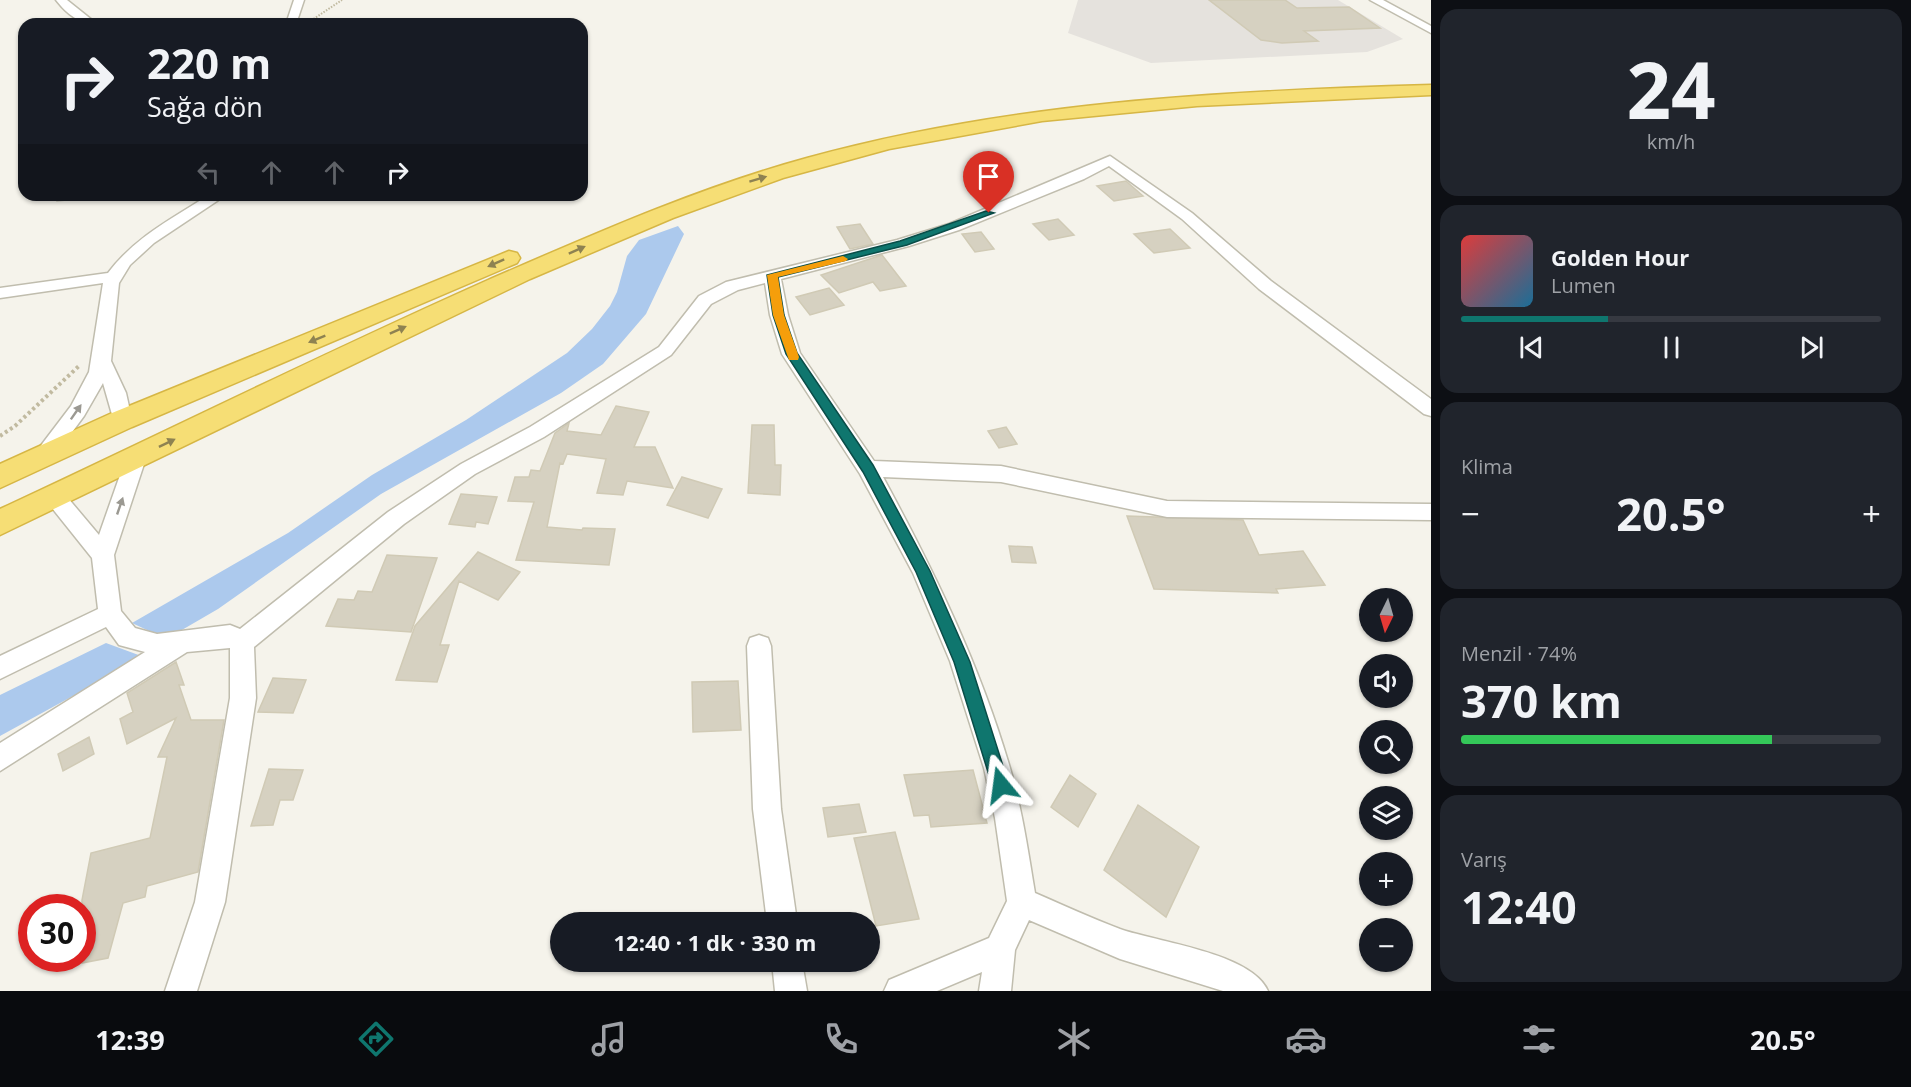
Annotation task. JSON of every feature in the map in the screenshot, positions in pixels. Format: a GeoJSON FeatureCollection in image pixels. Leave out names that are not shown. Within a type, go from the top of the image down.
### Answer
{"type":"FeatureCollection","features":[{"type":"Feature","properties":{"kind":"highway"},"geometry":{"type":"LineString","coordinates":[[0,477],[122,420],[592,222],[718,175],[795,151],[948,117],[1020,105],[1431,71]]}},
{"type":"Feature","properties":{"kind":"highway"},"geometry":{"type":"LineString","coordinates":[[0,522],[385,336],[607,237],[733,187],[814,162],[968,127],[1116,108],[1431,90]]}},
{"type":"Feature","properties":{"kind":"highway"},"geometry":{"type":"LineString","coordinates":[[122,420],[136,458]]}},
{"type":"Feature","properties":{"kind":"highway"},"geometry":{"type":"LineString","coordinates":[[43,457],[55,496]]}},
{"type":"Feature","properties":{"kind":"street"},"geometry":{"type":"LineString","coordinates":[[61,0],[82,18]]}},
{"type":"Feature","properties":{"kind":"street"},"geometry":{"type":"LineString","coordinates":[[293,18],[299,0]]}},
{"type":"Feature","properties":{"kind":"street"},"geometry":{"type":"LineString","coordinates":[[1376,0],[1396,4],[1431,30]]}},
{"type":"Feature","properties":{"kind":"street"},"geometry":{"type":"LineString","coordinates":[[242,642],[396,518],[468,469],[537,432],[665,351],[705,300],[732,286],[882,249],[954,227],[1079,176],[1110,160],[1187,216],[1265,285],[1431,409]]}},
{"type":"Feature","properties":{"kind":"street"},"geometry":{"type":"LineString","coordinates":[[43,457],[81,407],[102,354],[113,277],[129,257],[165,229],[209,201]]}},
{"type":"Feature","properties":{"kind":"street"},"geometry":{"type":"LineString","coordinates":[[772,275],[779,315],[791,354],[868,469],[923,571],[962,662],[997,768],[1009,818],[1022,902],[1000,949],[995,991]]}},
{"type":"Feature","properties":{"kind":"street"},"geometry":{"type":"LineString","coordinates":[[0,293],[113,277]]}},
{"type":"Feature","properties":{"kind":"street"},"geometry":{"type":"LineString","coordinates":[[102,354],[117,393],[122,420]]}},
{"type":"Feature","properties":{"kind":"street"},"geometry":{"type":"LineString","coordinates":[[136,458],[103,555],[110,614],[127,637],[157,645],[230,636],[242,642]]}},
{"type":"Feature","properties":{"kind":"street"},"geometry":{"type":"LineString","coordinates":[[868,469],[1000,474],[1088,491],[1127,504],[1167,509],[1431,512]]}},
{"type":"Feature","properties":{"kind":"street"},"geometry":{"type":"LineString","coordinates":[[55,496],[103,555]]}},
{"type":"Feature","properties":{"kind":"street"},"geometry":{"type":"LineString","coordinates":[[0,668],[110,614]]}},
{"type":"Feature","properties":{"kind":"street"},"geometry":{"type":"LineString","coordinates":[[0,758],[183,641]]}},
{"type":"Feature","properties":{"kind":"street"},"geometry":{"type":"LineString","coordinates":[[181,991],[210,902],[243,698],[242,642]]}},
{"type":"Feature","properties":{"kind":"street"},"geometry":{"type":"LineString","coordinates":[[759,646],[767,809],[781,912]]}},
{"type":"Feature","properties":{"kind":"street"},"geometry":{"type":"LineString","coordinates":[[1022,902],[1120,944],[1226,975],[1252,991]]}},
{"type":"Feature","properties":{"kind":"street"},"geometry":{"type":"LineString","coordinates":[[900,991],[1000,949]]}},
{"type":"Feature","properties":{"kind":"street"},"geometry":{"type":"LineString","coordinates":[[788,972],[791,991]]}},
{"type":"Feature","properties":{"kind":"path"},"geometry":{"type":"LineString","coordinates":[[314,18],[342,0]]}},
{"type":"Feature","properties":{"kind":"path"},"geometry":{"type":"LineString","coordinates":[[0,435],[15,426],[62,379],[102,354]]}},
{"type":"Feature","properties":{"kind":"shaded area"},"geometry":{"type":"Polygon","coordinates":[[[1078,0],[1338,0],[1403,39],[1367,52],[1151,63],[1068,33],[1078,0]]]}},
{"type":"Feature","properties":{"kind":"water"},"geometry":{"type":"Polygon","coordinates":[[[678,226],[684,234],[646,314],[603,364],[561,393],[381,494],[218,609],[175,634],[162,637],[132,623],[288,533],[372,475],[466,420],[567,353],[592,329],[610,306],[617,292],[627,256],[639,240],[678,226]]]}},
{"type":"Feature","properties":{"kind":"water"},"geometry":{"type":"Polygon","coordinates":[[[106,643],[144,657],[0,736],[0,695],[106,643]]]}},
{"type":"Feature","properties":{"kind":"building"},"geometry":{"type":"Polygon","coordinates":[[[1209,0],[1285,0],[1297,8],[1349,7],[1380,28],[1304,31],[1318,41],[1282,43],[1261,40],[1209,0]]]}},
{"type":"Feature","properties":{"kind":"building"},"geometry":{"type":"Polygon","coordinates":[[[1126,181],[1143,196],[1114,201],[1097,186],[1126,181]]]}},
{"type":"Feature","properties":{"kind":"building"},"geometry":{"type":"Polygon","coordinates":[[[1058,219],[1074,235],[1049,240],[1033,224],[1058,219]]]}},
{"type":"Feature","properties":{"kind":"building"},"geometry":{"type":"Polygon","coordinates":[[[860,224],[873,244],[850,249],[837,227],[860,224]]]}},
{"type":"Feature","properties":{"kind":"building"},"geometry":{"type":"Polygon","coordinates":[[[1170,229],[1190,248],[1154,253],[1134,234],[1170,229]]]}},
{"type":"Feature","properties":{"kind":"building"},"geometry":{"type":"Polygon","coordinates":[[[981,232],[994,249],[975,252],[962,234],[981,232]]]}},
{"type":"Feature","properties":{"kind":"building"},"geometry":{"type":"Polygon","coordinates":[[[882,255],[906,286],[880,291],[873,282],[839,293],[821,275],[882,255]]]}},
{"type":"Feature","properties":{"kind":"building"},"geometry":{"type":"Polygon","coordinates":[[[829,288],[844,305],[810,315],[796,297],[829,288]]]}},
{"type":"Feature","properties":{"kind":"building"},"geometry":{"type":"Polygon","coordinates":[[[616,406],[649,412],[634,447],[655,447],[673,488],[627,481],[623,495],[597,493],[606,459],[567,454],[563,464],[560,463],[547,527],[582,530],[583,528],[615,529],[609,565],[516,560],[534,502],[508,501],[515,477],[529,477],[531,470],[540,471],[555,433],[569,423],[567,431],[601,435],[616,406]]]}},
{"type":"Feature","properties":{"kind":"building"},"geometry":{"type":"Polygon","coordinates":[[[752,425],[774,425],[775,465],[781,465],[780,495],[748,493],[752,425]]]}},
{"type":"Feature","properties":{"kind":"building"},"geometry":{"type":"Polygon","coordinates":[[[1006,427],[1017,444],[999,448],[988,431],[1006,427]]]}},
{"type":"Feature","properties":{"kind":"building"},"geometry":{"type":"Polygon","coordinates":[[[682,477],[722,489],[708,518],[667,505],[682,477]]]}},
{"type":"Feature","properties":{"kind":"building"},"geometry":{"type":"Polygon","coordinates":[[[461,494],[497,497],[488,524],[476,522],[475,527],[449,524],[461,494]]]}},
{"type":"Feature","properties":{"kind":"building"},"geometry":{"type":"Polygon","coordinates":[[[1127,516],[1243,520],[1259,555],[1303,551],[1325,585],[1276,589],[1278,593],[1154,589],[1127,516]]]}},
{"type":"Feature","properties":{"kind":"building"},"geometry":{"type":"Polygon","coordinates":[[[1009,546],[1032,547],[1036,563],[1012,562],[1009,546]]]}},
{"type":"Feature","properties":{"kind":"building"},"geometry":{"type":"Polygon","coordinates":[[[478,552],[520,572],[498,600],[459,581],[440,645],[449,645],[437,682],[396,680],[415,626],[478,552]]]}},
{"type":"Feature","properties":{"kind":"building"},"geometry":{"type":"Polygon","coordinates":[[[387,555],[437,558],[411,632],[326,626],[338,599],[354,600],[358,591],[372,592],[387,555]]]}},
{"type":"Feature","properties":{"kind":"building"},"geometry":{"type":"Polygon","coordinates":[[[176,662],[184,685],[179,685],[191,720],[224,720],[198,872],[147,886],[145,897],[123,903],[108,958],[96,960],[96,894],[83,894],[91,853],[150,838],[167,757],[158,757],[176,718],[127,744],[120,719],[133,712],[127,693],[176,662]]]}},
{"type":"Feature","properties":{"kind":"building"},"geometry":{"type":"Polygon","coordinates":[[[273,678],[306,680],[293,713],[258,712],[273,678]]]}},
{"type":"Feature","properties":{"kind":"building"},"geometry":{"type":"Polygon","coordinates":[[[738,681],[741,730],[693,732],[692,682],[738,681]]]}},
{"type":"Feature","properties":{"kind":"building"},"geometry":{"type":"Polygon","coordinates":[[[89,737],[94,754],[63,771],[58,754],[89,737]]]}},
{"type":"Feature","properties":{"kind":"building"},"geometry":{"type":"Polygon","coordinates":[[[269,769],[303,770],[293,800],[280,800],[273,825],[251,826],[269,769]]]}},
{"type":"Feature","properties":{"kind":"building"},"geometry":{"type":"Polygon","coordinates":[[[973,770],[987,823],[931,827],[929,815],[914,816],[904,775],[973,770]]]}},
{"type":"Feature","properties":{"kind":"building"},"geometry":{"type":"Polygon","coordinates":[[[1070,775],[1096,794],[1078,827],[1051,807],[1070,775]]]}},
{"type":"Feature","properties":{"kind":"building"},"geometry":{"type":"Polygon","coordinates":[[[859,804],[866,832],[828,837],[823,808],[859,804]]]}},
{"type":"Feature","properties":{"kind":"building"},"geometry":{"type":"Polygon","coordinates":[[[1138,805],[1199,847],[1166,917],[1104,870],[1138,805]]]}},
{"type":"Feature","properties":{"kind":"building"},"geometry":{"type":"Polygon","coordinates":[[[895,832],[919,919],[880,925],[880,912],[872,912],[854,838],[895,832]]]}},
{"type":"Feature","properties":{"kind":"slow traffic"},"geometry":{"type":"LineString","coordinates":[[794,357],[791,354],[779,315],[772,275],[843,259]]}},
{"type":"Feature","properties":{"kind":"route"},"geometry":{"type":"LineString","coordinates":[[989,213],[903,243],[772,275],[779,315],[791,354],[868,469],[923,571],[962,662],[1001,785]]}}]}
